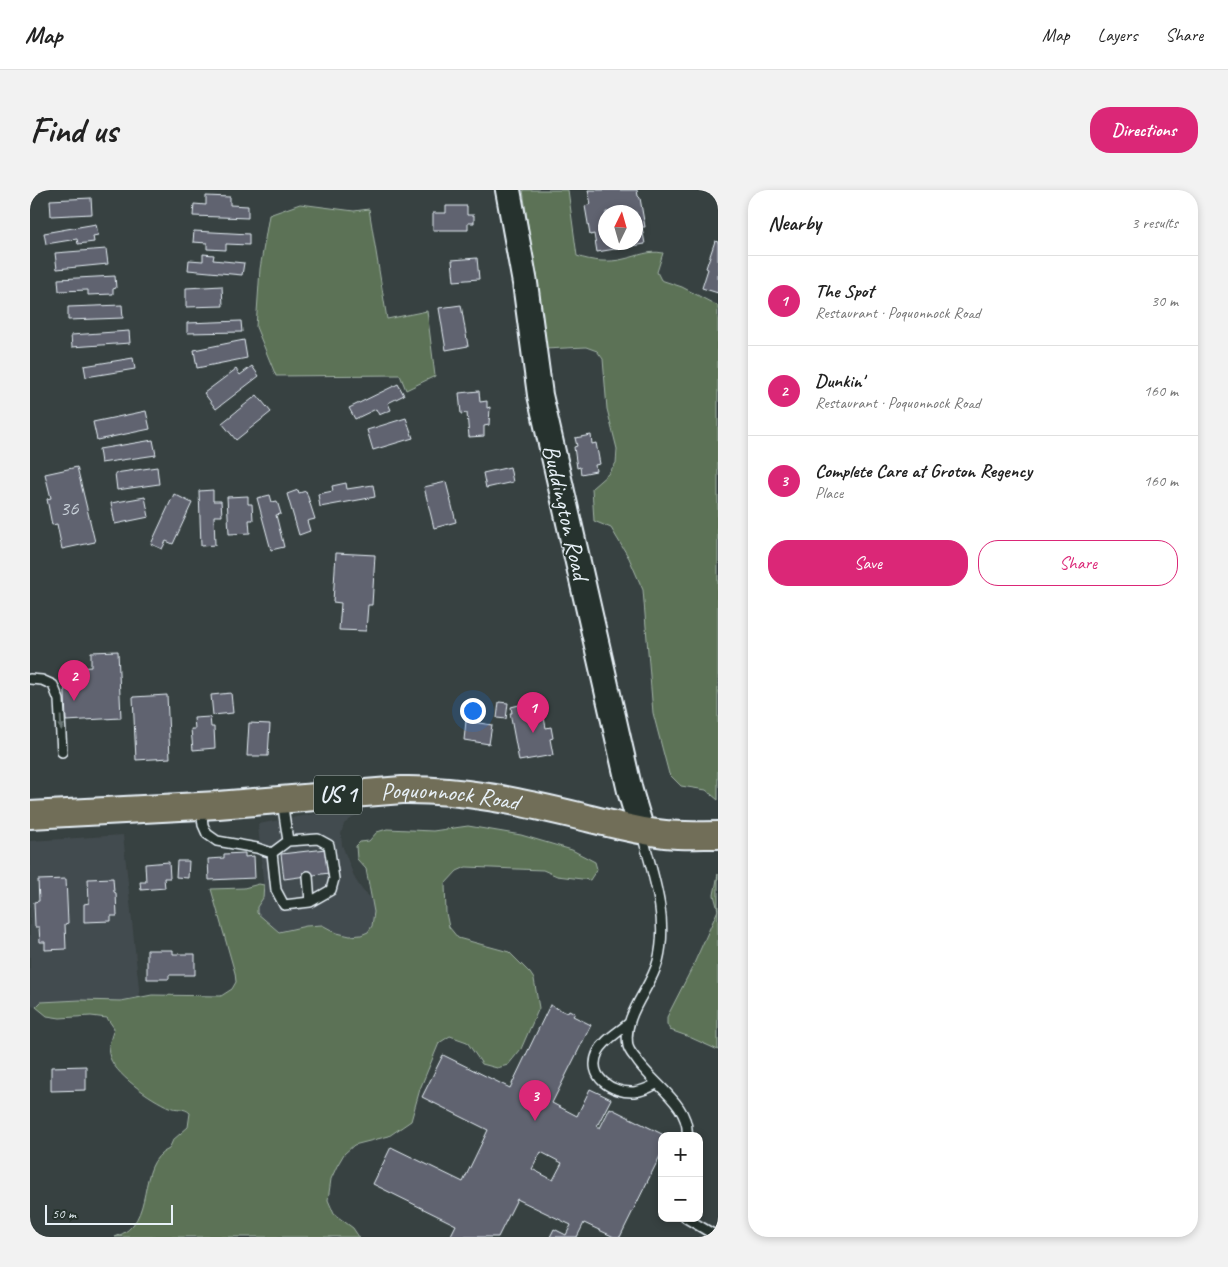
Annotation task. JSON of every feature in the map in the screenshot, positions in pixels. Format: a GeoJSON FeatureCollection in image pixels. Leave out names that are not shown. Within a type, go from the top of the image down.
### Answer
{"type":"FeatureCollection","features":[{"type":"Feature","properties":{"kind":"main road","name":"Poquonnock Road"},"geometry":{"type":"LineString","coordinates":[[30,815],[200,806],[402,790],[444,790],[516,802],[642,831],[666,834],[718,835]]}},
{"type":"Feature","properties":{"kind":"street","name":"Buddington Road"},"geometry":{"type":"LineString","coordinates":[[508,190],[525,283],[540,395],[626,773],[642,831]]}},
{"type":"Feature","properties":{"kind":"lane"},"geometry":{"type":"LineString","coordinates":[[30,679],[42,680],[53,685],[59,700],[62,752]]}},
{"type":"Feature","properties":{"kind":"lane"},"geometry":{"type":"LineString","coordinates":[[281,800],[288,841]]}},
{"type":"Feature","properties":{"kind":"lane"},"geometry":{"type":"LineString","coordinates":[[200,806],[203,825],[207,834],[216,841],[257,848],[272,853]]}},
{"type":"Feature","properties":{"kind":"lane"},"geometry":{"type":"LineString","coordinates":[[642,831],[662,916],[662,933],[658,962],[629,1024],[628,1047],[638,1063],[656,1084],[672,1098],[687,1124],[687,1132]]}},
{"type":"Feature","properties":{"kind":"lane"},"geometry":{"type":"LineString","coordinates":[[318,839],[329,845],[334,879],[331,890],[310,902],[284,905],[276,890],[272,853],[288,841],[318,839]]}},
{"type":"Feature","properties":{"kind":"lane"},"geometry":{"type":"LineString","coordinates":[[302,840],[304,851]]}},
{"type":"Feature","properties":{"kind":"lane"},"geometry":{"type":"LineString","coordinates":[[308,876],[310,902]]}},
{"type":"Feature","properties":{"kind":"lane"},"geometry":{"type":"LineString","coordinates":[[629,1024],[599,1050],[595,1069],[602,1081],[616,1090],[636,1092],[648,1089],[656,1084]]}},
{"type":"Feature","properties":{"kind":"lane"},"geometry":{"type":"LineString","coordinates":[[693,1222],[718,1237]]}},
{"type":"Feature","properties":{"kind":"shaded area"},"geometry":{"type":"Polygon","coordinates":[[[314,814],[356,815],[344,824],[341,834],[342,845],[355,879],[363,891],[372,899],[375,912],[372,926],[368,932],[361,935],[350,936],[337,933],[322,925],[306,926],[279,932],[257,913],[257,907],[263,898],[264,891],[258,824],[314,814]]]}},
{"type":"Feature","properties":{"kind":"shaded area"},"geometry":{"type":"Polygon","coordinates":[[[123,835],[140,998],[121,1001],[80,1000],[41,1002],[36,1007],[30,1006],[30,841],[123,835]]]}},
{"type":"Feature","properties":{"kind":"green space"},"geometry":{"type":"Polygon","coordinates":[[[523,190],[568,190],[577,256],[594,260],[612,261],[648,253],[663,253],[657,272],[661,280],[682,287],[718,306],[718,800],[706,790],[681,786],[669,774],[653,713],[643,590],[629,558],[611,528],[594,521],[592,488],[608,474],[616,463],[617,449],[607,409],[603,359],[597,351],[586,347],[545,349],[523,190]]]}},
{"type":"Feature","properties":{"kind":"green space"},"geometry":{"type":"Polygon","coordinates":[[[300,204],[354,211],[369,209],[387,319],[427,311],[435,376],[406,390],[400,375],[276,376],[256,327],[260,269],[269,215],[300,204]]]}},
{"type":"Feature","properties":{"kind":"green space"},"geometry":{"type":"Polygon","coordinates":[[[468,826],[521,835],[572,850],[595,862],[597,869],[590,880],[557,876],[543,870],[466,867],[457,871],[445,884],[446,913],[449,927],[458,938],[509,952],[534,979],[539,1008],[521,1049],[508,1065],[497,1068],[482,1064],[467,1042],[450,1036],[439,1043],[420,1089],[411,1121],[389,1136],[354,1145],[344,1154],[331,1179],[328,1200],[334,1214],[353,1228],[359,1237],[115,1237],[128,1230],[137,1219],[152,1167],[158,1157],[169,1149],[173,1140],[188,1127],[190,1113],[185,1110],[169,1107],[153,1098],[134,1085],[117,1069],[109,1054],[109,1045],[114,1028],[107,1018],[91,1016],[60,1018],[47,1016],[36,1007],[41,1002],[80,1000],[121,1001],[152,995],[221,996],[232,989],[236,982],[211,889],[264,885],[263,898],[257,907],[257,913],[279,932],[306,926],[322,925],[337,933],[350,936],[361,935],[368,932],[372,926],[374,912],[366,869],[357,859],[356,846],[360,842],[369,841],[377,832],[387,829],[433,831],[468,826]]]}},
{"type":"Feature","properties":{"kind":"green space"},"geometry":{"type":"Polygon","coordinates":[[[718,874],[718,910],[714,895],[718,874]]]}},
{"type":"Feature","properties":{"kind":"green space"},"geometry":{"type":"Polygon","coordinates":[[[718,910],[718,1050],[670,1030],[667,1024],[667,1017],[718,910]]]}},
{"type":"Feature","properties":{"kind":"building"},"geometry":{"type":"Polygon","coordinates":[[[588,190],[637,190],[641,205],[598,205],[598,250],[609,250],[597,252],[594,234],[590,235],[585,206],[591,204],[588,190]]]}},
{"type":"Feature","properties":{"kind":"building"},"geometry":{"type":"Polygon","coordinates":[[[206,196],[230,197],[230,205],[248,206],[248,218],[193,216],[194,204],[206,205],[206,196]]]}},
{"type":"Feature","properties":{"kind":"building"},"geometry":{"type":"Polygon","coordinates":[[[91,198],[92,214],[51,216],[50,200],[91,198]]]}},
{"type":"Feature","properties":{"kind":"building"},"geometry":{"type":"Polygon","coordinates":[[[446,206],[467,206],[467,215],[474,215],[474,223],[468,223],[468,230],[433,230],[433,213],[446,213],[446,206]]]}},
{"type":"Feature","properties":{"kind":"building"},"geometry":{"type":"Polygon","coordinates":[[[96,224],[98,235],[93,236],[94,242],[78,244],[77,239],[46,244],[44,233],[96,224]]]}},
{"type":"Feature","properties":{"kind":"building"},"geometry":{"type":"Polygon","coordinates":[[[194,231],[249,234],[249,245],[226,244],[226,250],[207,249],[207,243],[193,242],[194,231]]]}},
{"type":"Feature","properties":{"kind":"building"},"geometry":{"type":"Polygon","coordinates":[[[715,241],[718,242],[718,293],[702,288],[715,241]]]}},
{"type":"Feature","properties":{"kind":"building"},"geometry":{"type":"Polygon","coordinates":[[[106,249],[108,264],[57,269],[55,253],[106,249]]]}},
{"type":"Feature","properties":{"kind":"building"},"geometry":{"type":"Polygon","coordinates":[[[203,254],[214,255],[213,260],[244,263],[242,275],[188,270],[189,260],[203,261],[203,254]]]}},
{"type":"Feature","properties":{"kind":"building"},"geometry":{"type":"Polygon","coordinates":[[[477,258],[479,279],[454,281],[452,260],[477,258]]]}},
{"type":"Feature","properties":{"kind":"building"},"geometry":{"type":"Polygon","coordinates":[[[115,276],[116,288],[113,289],[113,294],[88,295],[88,290],[59,291],[58,279],[115,276]]]}},
{"type":"Feature","properties":{"kind":"building"},"geometry":{"type":"Polygon","coordinates":[[[222,286],[223,306],[186,307],[186,288],[222,286]]]}},
{"type":"Feature","properties":{"kind":"building"},"geometry":{"type":"Polygon","coordinates":[[[122,305],[123,318],[68,320],[68,307],[122,305]]]}},
{"type":"Feature","properties":{"kind":"building"},"geometry":{"type":"Polygon","coordinates":[[[461,305],[468,346],[446,350],[439,308],[461,305]]]}},
{"type":"Feature","properties":{"kind":"building"},"geometry":{"type":"Polygon","coordinates":[[[241,321],[242,332],[187,333],[187,323],[241,321]]]}},
{"type":"Feature","properties":{"kind":"building"},"geometry":{"type":"Polygon","coordinates":[[[129,331],[130,343],[72,347],[71,335],[129,331]]]}},
{"type":"Feature","properties":{"kind":"building"},"geometry":{"type":"Polygon","coordinates":[[[244,340],[247,358],[197,368],[194,350],[244,340]]]}},
{"type":"Feature","properties":{"kind":"building"},"geometry":{"type":"Polygon","coordinates":[[[133,358],[135,369],[86,377],[84,366],[133,358]]]}},
{"type":"Feature","properties":{"kind":"building"},"geometry":{"type":"Polygon","coordinates":[[[252,366],[259,376],[216,409],[204,393],[236,369],[240,375],[252,366]]]}},
{"type":"Feature","properties":{"kind":"building"},"geometry":{"type":"Polygon","coordinates":[[[398,384],[404,395],[388,403],[391,410],[379,415],[376,409],[355,419],[349,408],[398,384]]]}},
{"type":"Feature","properties":{"kind":"building"},"geometry":{"type":"Polygon","coordinates":[[[479,391],[480,402],[487,401],[487,408],[490,407],[489,425],[484,426],[484,436],[469,437],[467,413],[461,414],[459,393],[479,391]]]}},
{"type":"Feature","properties":{"kind":"building"},"geometry":{"type":"Polygon","coordinates":[[[257,395],[271,412],[236,440],[222,423],[257,395]]]}},
{"type":"Feature","properties":{"kind":"building"},"geometry":{"type":"Polygon","coordinates":[[[146,411],[150,429],[97,440],[93,422],[146,411]]]}},
{"type":"Feature","properties":{"kind":"building"},"geometry":{"type":"Polygon","coordinates":[[[406,418],[413,438],[373,450],[367,430],[406,418]]]}},
{"type":"Feature","properties":{"kind":"building"},"geometry":{"type":"Polygon","coordinates":[[[591,435],[592,444],[596,443],[600,464],[595,465],[596,471],[581,474],[580,467],[577,468],[574,447],[577,446],[575,438],[591,435]]]}},
{"type":"Feature","properties":{"kind":"building"},"geometry":{"type":"Polygon","coordinates":[[[153,440],[156,455],[101,463],[99,449],[153,440]]]}},
{"type":"Feature","properties":{"kind":"building"},"geometry":{"type":"Polygon","coordinates":[[[77,467],[95,542],[62,549],[57,524],[52,525],[47,499],[51,498],[45,474],[77,467]]]}},
{"type":"Feature","properties":{"kind":"building"},"geometry":{"type":"Polygon","coordinates":[[[157,467],[159,484],[117,490],[115,473],[157,467]]]}},
{"type":"Feature","properties":{"kind":"building"},"geometry":{"type":"Polygon","coordinates":[[[510,467],[513,482],[486,488],[483,473],[510,467]]]}},
{"type":"Feature","properties":{"kind":"building"},"geometry":{"type":"Polygon","coordinates":[[[446,482],[456,522],[434,528],[424,487],[446,482]]]}},
{"type":"Feature","properties":{"kind":"building"},"geometry":{"type":"Polygon","coordinates":[[[346,483],[347,489],[373,485],[375,497],[320,507],[318,494],[333,491],[332,486],[346,483]]]}},
{"type":"Feature","properties":{"kind":"building"},"geometry":{"type":"Polygon","coordinates":[[[213,490],[213,501],[221,501],[222,516],[214,516],[215,545],[201,546],[199,491],[213,490]]]}},
{"type":"Feature","properties":{"kind":"building"},"geometry":{"type":"Polygon","coordinates":[[[298,490],[299,493],[306,491],[315,519],[307,521],[310,531],[299,535],[287,494],[298,490]]]}},
{"type":"Feature","properties":{"kind":"building"},"geometry":{"type":"Polygon","coordinates":[[[174,494],[192,503],[173,544],[166,541],[162,549],[151,544],[174,494]]]}},
{"type":"Feature","properties":{"kind":"building"},"geometry":{"type":"Polygon","coordinates":[[[270,495],[272,502],[277,501],[281,514],[276,515],[284,547],[271,550],[257,498],[270,495]]]}},
{"type":"Feature","properties":{"kind":"building"},"geometry":{"type":"Polygon","coordinates":[[[248,496],[248,504],[252,504],[253,520],[249,520],[250,533],[229,534],[227,497],[248,496]]]}},
{"type":"Feature","properties":{"kind":"building"},"geometry":{"type":"Polygon","coordinates":[[[145,497],[149,517],[115,524],[111,503],[145,497]]]}},
{"type":"Feature","properties":{"kind":"building"},"geometry":{"type":"Polygon","coordinates":[[[336,553],[375,555],[372,605],[368,605],[366,631],[339,630],[341,603],[333,602],[336,553]]]}},
{"type":"Feature","properties":{"kind":"building"},"geometry":{"type":"Polygon","coordinates":[[[118,651],[121,718],[66,721],[64,669],[91,667],[91,652],[118,651]]]}},
{"type":"Feature","properties":{"kind":"building"},"geometry":{"type":"Polygon","coordinates":[[[231,693],[233,713],[213,715],[211,695],[231,693]]]}},
{"type":"Feature","properties":{"kind":"building"},"geometry":{"type":"Polygon","coordinates":[[[167,695],[170,758],[136,760],[133,697],[167,695]]]}},
{"type":"Feature","properties":{"kind":"building"},"geometry":{"type":"Polygon","coordinates":[[[540,697],[546,728],[551,727],[553,738],[550,739],[553,755],[519,761],[510,713],[512,713],[511,707],[523,704],[522,701],[540,697]]]}},
{"type":"Feature","properties":{"kind":"building"},"geometry":{"type":"Polygon","coordinates":[[[499,702],[508,703],[506,719],[497,718],[499,702]]]}},
{"type":"Feature","properties":{"kind":"building"},"geometry":{"type":"Polygon","coordinates":[[[210,717],[211,727],[214,727],[215,748],[193,750],[191,729],[195,729],[194,718],[210,717]]]}},
{"type":"Feature","properties":{"kind":"building"},"geometry":{"type":"Polygon","coordinates":[[[466,721],[492,725],[489,744],[464,740],[466,721]]]}},
{"type":"Feature","properties":{"kind":"building"},"geometry":{"type":"Polygon","coordinates":[[[249,723],[270,724],[268,756],[247,756],[249,723]]]}},
{"type":"Feature","properties":{"kind":"building"},"geometry":{"type":"Polygon","coordinates":[[[326,849],[329,873],[284,879],[281,854],[326,849]]]}},
{"type":"Feature","properties":{"kind":"building"},"geometry":{"type":"Polygon","coordinates":[[[245,853],[245,857],[254,856],[255,878],[209,880],[208,859],[224,858],[224,854],[245,853]]]}},
{"type":"Feature","properties":{"kind":"building"},"geometry":{"type":"Polygon","coordinates":[[[177,861],[189,861],[188,878],[176,877],[177,861]]]}},
{"type":"Feature","properties":{"kind":"building"},"geometry":{"type":"Polygon","coordinates":[[[169,862],[170,878],[164,878],[165,888],[141,890],[140,882],[146,882],[145,864],[169,862]]]}},
{"type":"Feature","properties":{"kind":"building"},"geometry":{"type":"Polygon","coordinates":[[[113,878],[117,916],[111,916],[111,921],[84,922],[84,904],[89,903],[88,879],[113,878]]]}},
{"type":"Feature","properties":{"kind":"building"},"geometry":{"type":"Polygon","coordinates":[[[66,879],[68,923],[65,924],[66,949],[45,950],[45,942],[40,942],[39,927],[35,927],[34,902],[39,901],[38,880],[66,879]]]}},
{"type":"Feature","properties":{"kind":"building"},"geometry":{"type":"Polygon","coordinates":[[[147,950],[173,950],[173,954],[195,954],[195,975],[169,975],[169,979],[147,979],[147,950]]]}},
{"type":"Feature","properties":{"kind":"building"},"geometry":{"type":"Polygon","coordinates":[[[550,1005],[567,1013],[569,1010],[575,1013],[573,1016],[591,1025],[552,1103],[577,1116],[590,1089],[611,1099],[597,1126],[600,1128],[610,1108],[658,1132],[658,1160],[620,1237],[614,1237],[584,1223],[577,1237],[550,1237],[554,1229],[566,1235],[571,1225],[517,1199],[498,1237],[450,1237],[456,1225],[373,1184],[391,1147],[463,1182],[488,1130],[422,1097],[443,1055],[510,1088],[550,1005]],[[541,1152],[532,1169],[553,1180],[562,1163],[541,1152]]]}},
{"type":"Feature","properties":{"kind":"building"},"geometry":{"type":"Polygon","coordinates":[[[86,1066],[86,1090],[51,1091],[51,1067],[86,1066]]]}},
{"type":"Feature","properties":{"kind":"place","name":"Dunkin'"},"geometry":{"type":"Point","coordinates":[74,701]}},
{"type":"Feature","properties":{"kind":"place","name":"The Spot"},"geometry":{"type":"Point","coordinates":[533,733]}},
{"type":"Feature","properties":{"kind":"place","name":"Complete Care at Groton Regency"},"geometry":{"type":"Point","coordinates":[535,1121]}}]}
